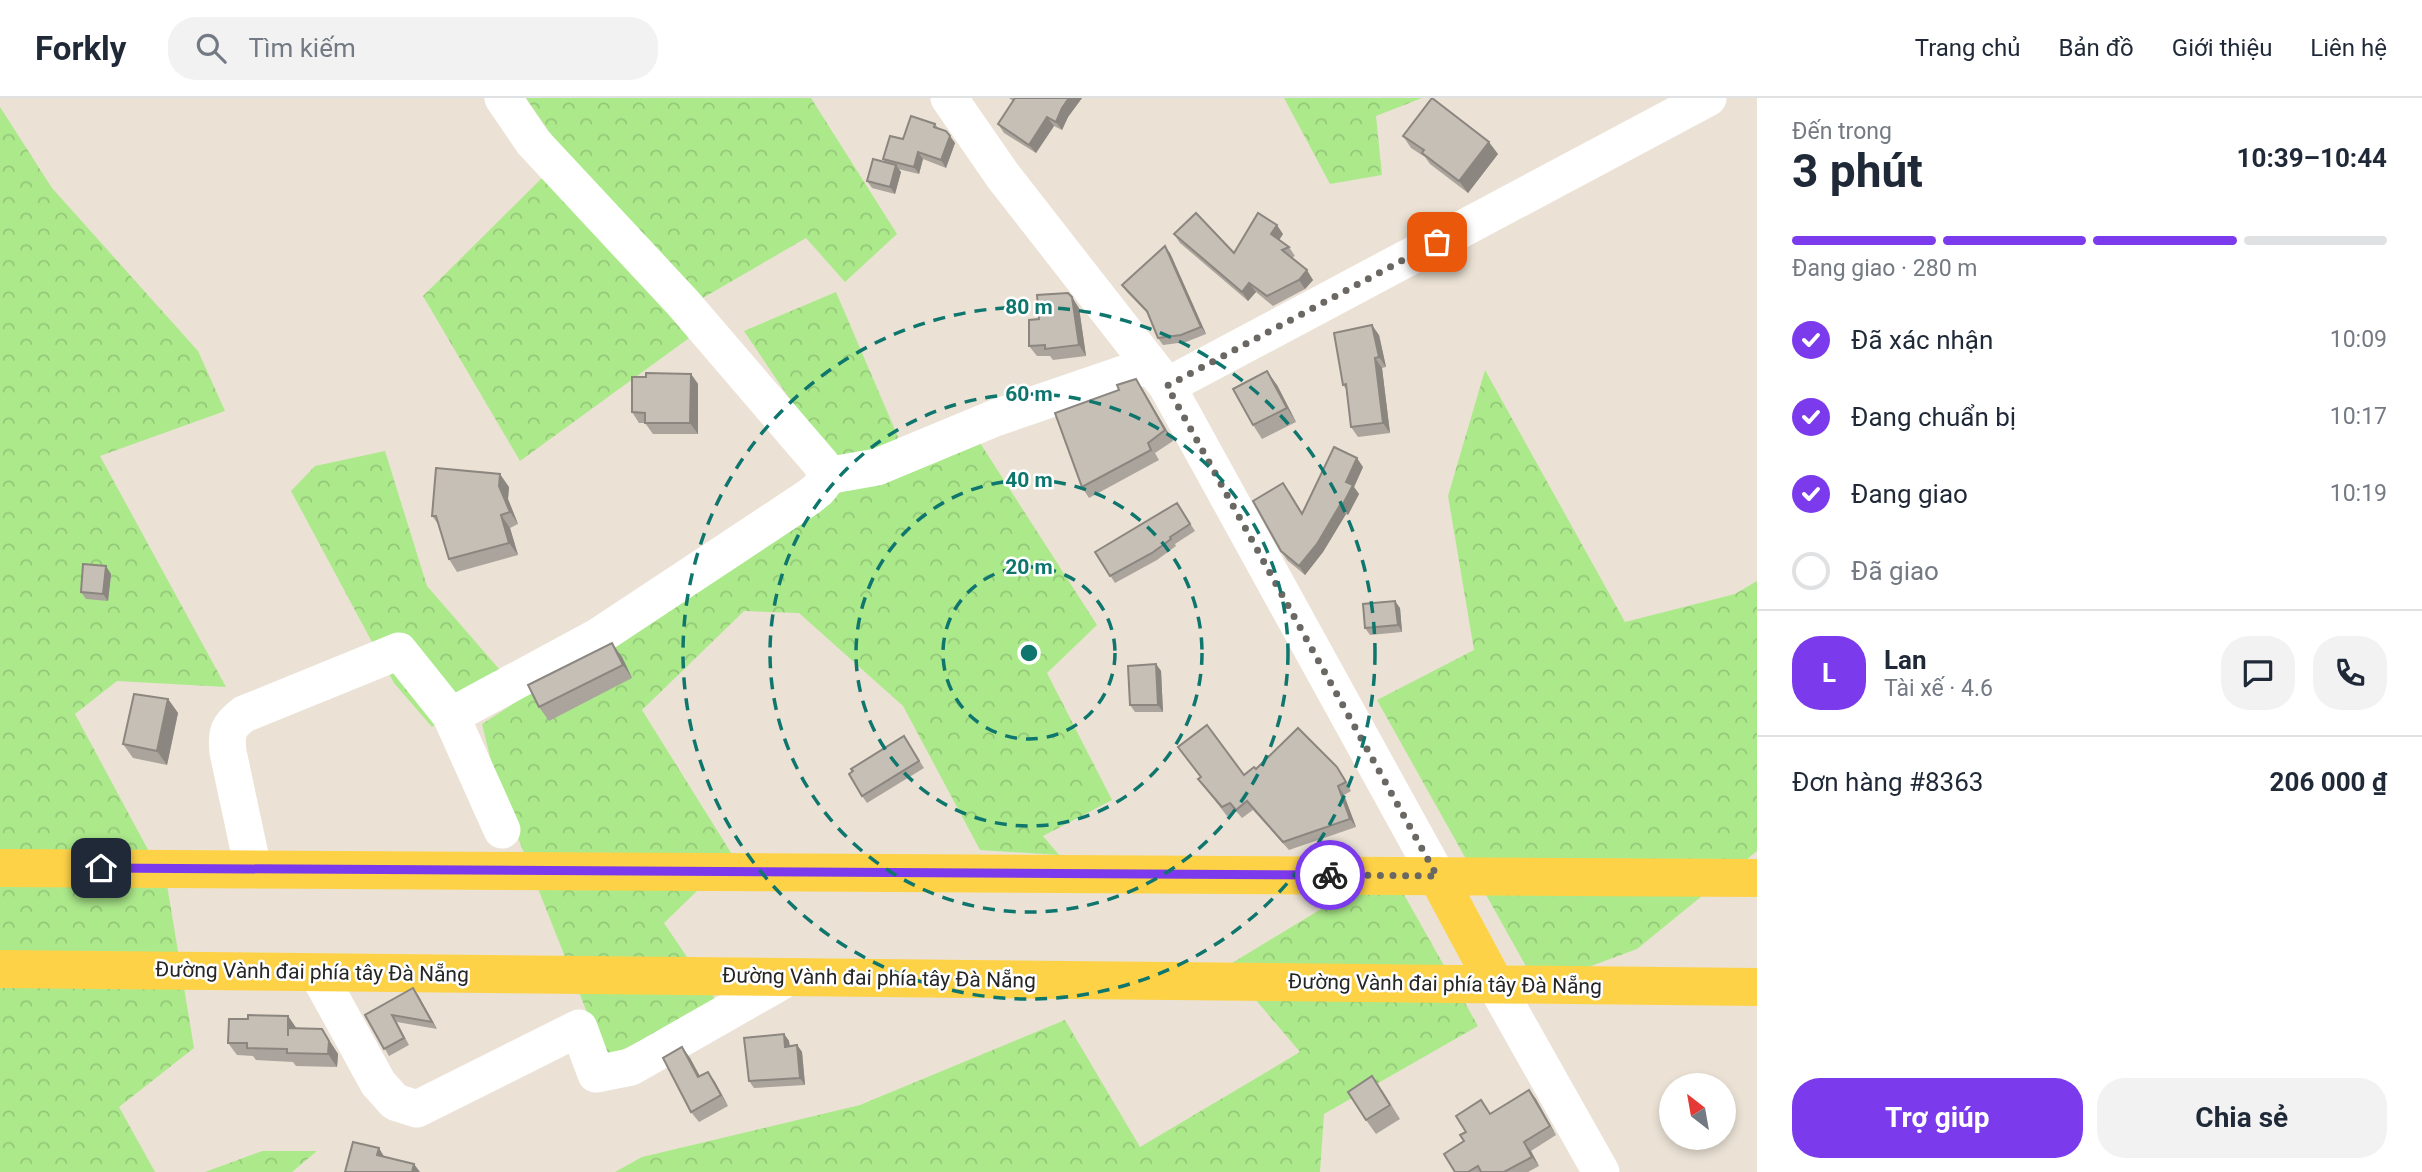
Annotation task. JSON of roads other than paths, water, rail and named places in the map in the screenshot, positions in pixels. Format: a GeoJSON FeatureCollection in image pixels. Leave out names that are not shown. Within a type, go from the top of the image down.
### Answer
{"type":"FeatureCollection","features":[{"type":"Feature","properties":{"kind":"main road"},"geometry":{"type":"LineString","coordinates":[[0,868],[1757,878]]}},
{"type":"Feature","properties":{"kind":"main road"},"geometry":{"type":"LineString","coordinates":[[1437,876],[1495,984]]}},
{"type":"Feature","properties":{"kind":"main road","name":"Đường Vành đai phía tây Đà Nẵng"},"geometry":{"type":"LineString","coordinates":[[0,969],[1757,987]]}},
{"type":"Feature","properties":{"kind":"street"},"geometry":{"type":"LineString","coordinates":[[451,716],[599,636],[810,497],[822,486],[826,476],[822,465],[683,303],[533,142],[503,98]]}},
{"type":"Feature","properties":{"kind":"street"},"geometry":{"type":"LineString","coordinates":[[949,98],[1003,176],[1159,376],[1437,876]]}},
{"type":"Feature","properties":{"kind":"street"},"geometry":{"type":"LineString","coordinates":[[826,476],[859,472],[896,461],[995,418],[1159,376],[1708,98]]}},
{"type":"Feature","properties":{"kind":"street"},"geometry":{"type":"LineString","coordinates":[[253,869],[226,734],[235,720],[399,652],[451,716],[502,830]]}},
{"type":"Feature","properties":{"kind":"street"},"geometry":{"type":"LineString","coordinates":[[317,972],[378,1083],[395,1102],[417,1109],[579,1028],[596,1074],[631,1067],[789,977]]}},
{"type":"Feature","properties":{"kind":"street"},"geometry":{"type":"LineString","coordinates":[[1495,984],[1601,1172]]}}]}
